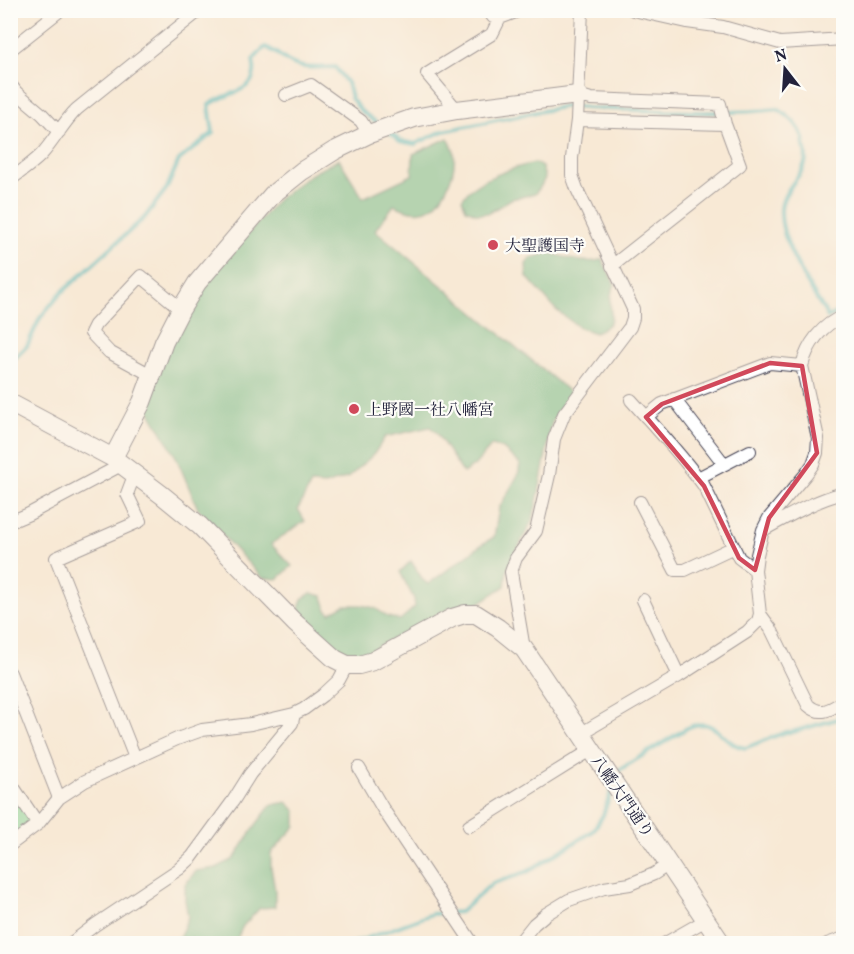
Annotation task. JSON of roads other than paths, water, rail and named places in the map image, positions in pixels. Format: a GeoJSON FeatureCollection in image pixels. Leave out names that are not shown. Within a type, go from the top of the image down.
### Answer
{"type":"FeatureCollection","features":[{"type":"Feature","properties":{"kind":"street"},"geometry":{"type":"LineString","coordinates":[[10,50],[58,12],[57,10]]}},
{"type":"Feature","properties":{"kind":"street"},"geometry":{"type":"LineString","coordinates":[[10,180],[40,155],[77,109],[200,10]]}},
{"type":"Feature","properties":{"kind":"street"},"geometry":{"type":"LineString","coordinates":[[488,10],[493,17],[500,18],[521,10]]}},
{"type":"Feature","properties":{"kind":"street"},"geometry":{"type":"LineString","coordinates":[[524,649],[511,572],[516,558],[536,531],[549,475],[554,439],[564,414],[630,327],[633,318],[633,309],[572,175],[582,10]]}},
{"type":"Feature","properties":{"kind":"street"},"geometry":{"type":"LineString","coordinates":[[633,10],[723,27],[780,43],[843,39]]}},
{"type":"Feature","properties":{"kind":"street"},"geometry":{"type":"LineString","coordinates":[[457,110],[427,74],[492,34],[500,18]]}},
{"type":"Feature","properties":{"kind":"street"},"geometry":{"type":"LineString","coordinates":[[10,84],[59,132]]}},
{"type":"Feature","properties":{"kind":"street"},"geometry":{"type":"LineString","coordinates":[[286,95],[311,85],[361,121],[369,134]]}},
{"type":"Feature","properties":{"kind":"street"},"geometry":{"type":"LineString","coordinates":[[135,758],[56,558],[140,521],[127,494],[124,465],[142,402],[164,342],[197,282],[273,194],[302,171],[334,152],[369,134],[414,117],[578,95],[591,99],[720,104],[740,165],[612,266]]}},
{"type":"Feature","properties":{"kind":"street"},"geometry":{"type":"LineString","coordinates":[[577,120],[725,124]]}},
{"type":"Feature","properties":{"kind":"street"},"geometry":{"type":"LineString","coordinates":[[151,375],[109,352],[91,333],[95,325],[141,276],[181,309]]}},
{"type":"Feature","properties":{"kind":"street"},"geometry":{"type":"LineString","coordinates":[[580,734],[679,676],[747,632],[758,621],[760,614],[755,570],[763,530],[769,518],[813,464],[818,453],[818,438],[802,366],[809,346],[825,328],[843,316]]}},
{"type":"Feature","properties":{"kind":"street"},"geometry":{"type":"LineString","coordinates":[[646,417],[662,404],[770,363],[802,366]]}},
{"type":"Feature","properties":{"kind":"street"},"geometry":{"type":"LineString","coordinates":[[674,399],[724,464]]}},
{"type":"Feature","properties":{"kind":"street"},"geometry":{"type":"LineString","coordinates":[[631,400],[704,486],[739,558],[755,570]]}},
{"type":"Feature","properties":{"kind":"street"},"geometry":{"type":"LineString","coordinates":[[10,403],[124,465],[200,526],[295,623],[334,659],[347,665],[339,680],[323,695],[294,714],[202,730],[85,781],[59,798],[38,824],[10,845]]}},
{"type":"Feature","properties":{"kind":"street"},"geometry":{"type":"LineString","coordinates":[[698,478],[750,451]]}},
{"type":"Feature","properties":{"kind":"street"},"geometry":{"type":"LineString","coordinates":[[10,522],[124,465]]}},
{"type":"Feature","properties":{"kind":"street"},"geometry":{"type":"LineString","coordinates":[[763,530],[801,509],[843,493]]}},
{"type":"Feature","properties":{"kind":"street"},"geometry":{"type":"LineString","coordinates":[[640,502],[675,570],[685,570],[734,547]]}},
{"type":"Feature","properties":{"kind":"street"},"geometry":{"type":"LineString","coordinates":[[643,600],[679,676]]}},
{"type":"Feature","properties":{"kind":"street","name":"八幡大門通り"},"geometry":{"type":"LineString","coordinates":[[347,665],[359,665],[373,661],[452,618],[465,614],[476,614],[498,628],[524,649],[722,944]]}},
{"type":"Feature","properties":{"kind":"street"},"geometry":{"type":"LineString","coordinates":[[760,614],[771,629],[808,705],[813,710],[827,711],[843,701]]}},
{"type":"Feature","properties":{"kind":"street"},"geometry":{"type":"LineString","coordinates":[[10,673],[59,798]]}},
{"type":"Feature","properties":{"kind":"street"},"geometry":{"type":"LineString","coordinates":[[70,944],[179,870],[192,857],[250,774],[292,723],[294,714]]}},
{"type":"Feature","properties":{"kind":"street"},"geometry":{"type":"LineString","coordinates":[[469,826],[591,750]]}},
{"type":"Feature","properties":{"kind":"street"},"geometry":{"type":"LineString","coordinates":[[359,768],[383,809],[473,944]]}},
{"type":"Feature","properties":{"kind":"street"},"geometry":{"type":"LineString","coordinates":[[10,782],[38,824]]}},
{"type":"Feature","properties":{"kind":"street"},"geometry":{"type":"LineString","coordinates":[[518,944],[534,924],[569,900],[604,888],[630,884],[654,874],[669,864]]}},
{"type":"Feature","properties":{"kind":"street"},"geometry":{"type":"LineString","coordinates":[[664,944],[706,920]]}},
{"type":"Feature","properties":{"kind":"street"},"geometry":{"type":"LineString","coordinates":[[828,944],[843,938]]}},
{"type":"Feature","properties":{"kind":"waterway"},"geometry":{"type":"LineString","coordinates":[[10,363],[27,346],[40,318],[60,294],[145,217],[167,188],[179,160],[213,133],[209,105],[248,85],[254,71],[253,60],[265,47],[301,67],[335,67],[347,83],[351,98],[361,111],[380,125]]}},
{"type":"Feature","properties":{"kind":"waterway"},"geometry":{"type":"LineString","coordinates":[[389,132],[400,141],[415,144],[443,131],[567,106],[706,112],[778,109],[799,129],[806,157],[801,172],[788,190],[782,204],[782,225],[786,239],[791,253],[828,317],[844,309]]}},
{"type":"Feature","properties":{"kind":"waterway"},"geometry":{"type":"LineString","coordinates":[[616,778],[619,770],[687,728],[697,725],[712,727],[730,741],[745,748],[786,732],[844,717]]}},
{"type":"Feature","properties":{"kind":"waterway"},"geometry":{"type":"LineString","coordinates":[[351,944],[432,914],[460,912],[493,883],[527,872],[593,831],[603,815],[612,789]]}},
{"type":"Feature","properties":{"kind":"place","name":"大聖護国寺"},"geometry":{"type":"Point","coordinates":[493,245]}},
{"type":"Feature","properties":{"kind":"place","name":"上野國一社八幡宮"},"geometry":{"type":"Point","coordinates":[354,409]}}]}
